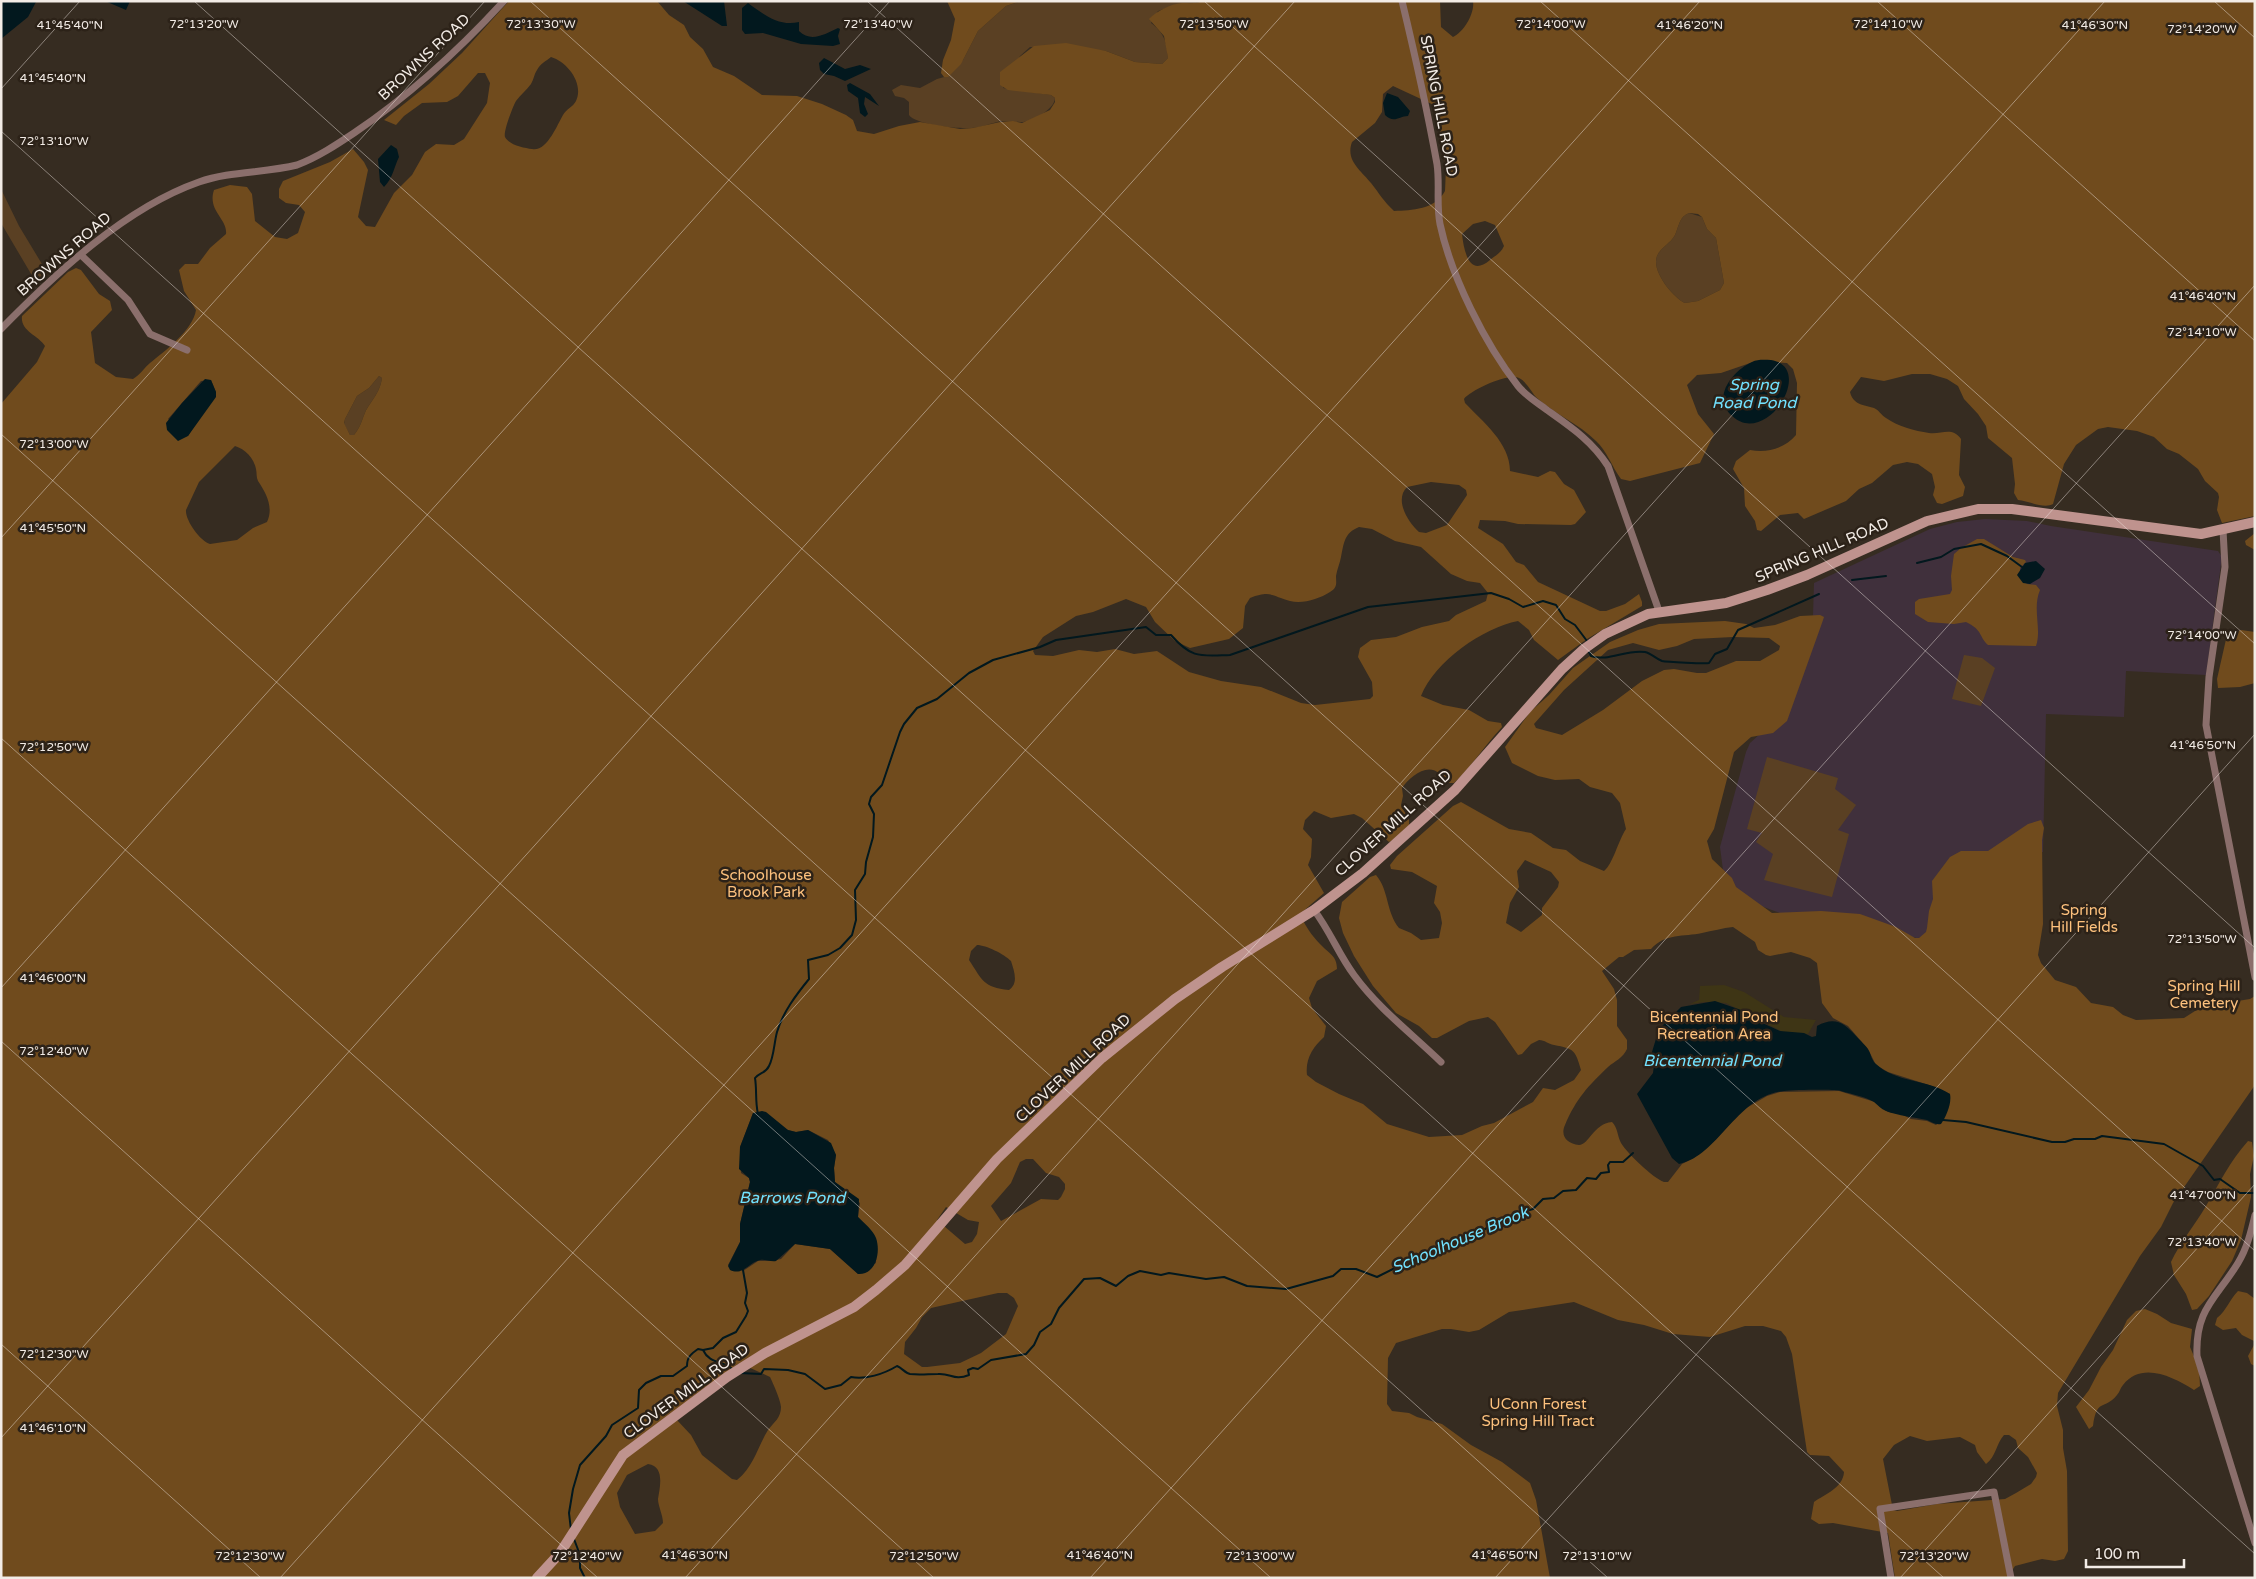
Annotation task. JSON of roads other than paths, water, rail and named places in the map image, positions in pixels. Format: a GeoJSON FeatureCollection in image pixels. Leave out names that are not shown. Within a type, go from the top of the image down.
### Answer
{"type":"FeatureCollection","features":[{"type":"Feature","properties":{"kind":"street","name":"BROWNS ROAD"},"geometry":{"type":"LineString","coordinates":[[1,329],[81,254],[122,222],[189,186],[212,178],[280,169],[312,159],[383,114],[410,93],[504,1]]}},
{"type":"Feature","properties":{"kind":"street","name":"SPRING HILL ROAD"},"geometry":{"type":"LineString","coordinates":[[1402,1],[1426,102],[1439,177],[1438,205],[1440,225],[1458,277],[1477,321],[1519,388],[1583,435],[1599,452],[1608,466],[1659,611],[1691,609],[1726,603],[1767,590],[1807,575],[1926,521],[1978,509],[2012,509],[2201,534],[2255,522]]}},
{"type":"Feature","properties":{"kind":"street"},"geometry":{"type":"LineString","coordinates":[[81,254],[128,300],[150,334],[187,350]]}},
{"type":"Feature","properties":{"kind":"street"},"geometry":{"type":"LineString","coordinates":[[2223,530],[2225,567],[2209,677],[2206,724],[2251,932],[2255,977]]}},
{"type":"Feature","properties":{"kind":"street","name":"CLOVER MILL ROAD"},"geometry":{"type":"LineString","coordinates":[[537,1578],[560,1553],[623,1456],[727,1377],[765,1353],[854,1307],[876,1290],[905,1265],[997,1159],[1102,1058],[1175,999],[1229,962],[1314,910],[1363,873],[1455,790],[1537,695],[1584,649],[1618,626],[1659,611]]}},
{"type":"Feature","properties":{"kind":"street"},"geometry":{"type":"LineString","coordinates":[[1314,910],[1364,988],[1441,1062]]}},
{"type":"Feature","properties":{"kind":"street"},"geometry":{"type":"LineString","coordinates":[[2255,1215],[2246,1248],[2208,1305],[2200,1322],[2196,1337],[2197,1356],[2255,1543]]}},
{"type":"Feature","properties":{"kind":"street"},"geometry":{"type":"LineString","coordinates":[[1892,1578],[1880,1509],[1994,1492],[2011,1578]]}},
{"type":"Feature","properties":{"kind":"water"},"geometry":{"type":"Polygon","coordinates":[[[1,1],[36,2],[28,17],[1,39],[1,1]]]}},
{"type":"Feature","properties":{"kind":"water"},"geometry":{"type":"Polygon","coordinates":[[[105,1],[130,1],[126,10],[105,1]]]}},
{"type":"Feature","properties":{"kind":"water"},"geometry":{"type":"Polygon","coordinates":[[[683,1],[724,1],[727,26],[722,26],[683,1]]]}},
{"type":"Feature","properties":{"kind":"water"},"geometry":{"type":"Polygon","coordinates":[[[748,3],[765,15],[778,21],[785,23],[799,22],[799,31],[804,35],[818,36],[838,28],[840,29],[838,36],[840,44],[833,46],[801,44],[763,33],[745,34],[742,30],[742,8],[748,3]]]}},
{"type":"Feature","properties":{"kind":"water"},"geometry":{"type":"Polygon","coordinates":[[[824,58],[845,69],[860,65],[871,69],[845,81],[824,74],[820,70],[819,63],[824,58]]]}},
{"type":"Feature","properties":{"kind":"water"},"geometry":{"type":"Polygon","coordinates":[[[850,83],[870,94],[879,106],[865,97],[864,104],[868,114],[865,117],[860,113],[858,98],[848,91],[847,85],[850,83]]]}},
{"type":"Feature","properties":{"kind":"water"},"geometry":{"type":"Polygon","coordinates":[[[1387,93],[1398,97],[1410,111],[1408,116],[1391,119],[1385,115],[1383,103],[1387,93]]]}},
{"type":"Feature","properties":{"kind":"water"},"geometry":{"type":"Polygon","coordinates":[[[391,145],[397,149],[399,157],[384,187],[380,182],[378,159],[391,145]]]}},
{"type":"Feature","properties":{"kind":"water","name":"Spring Road Pond"},"geometry":{"type":"Polygon","coordinates":[[[1759,360],[1771,360],[1782,365],[1788,373],[1789,384],[1785,396],[1768,417],[1757,422],[1741,422],[1729,413],[1725,406],[1723,399],[1724,391],[1733,377],[1745,366],[1759,360]]]}},
{"type":"Feature","properties":{"kind":"water"},"geometry":{"type":"Polygon","coordinates":[[[205,379],[211,380],[216,397],[188,436],[178,441],[167,430],[166,423],[205,379]]]}},
{"type":"Feature","properties":{"kind":"water"},"geometry":{"type":"Polygon","coordinates":[[[2036,561],[2045,569],[2040,578],[2030,584],[2023,583],[2017,575],[2025,563],[2036,561]]]}},
{"type":"Feature","properties":{"kind":"water","name":"Bicentennial Pond"},"geometry":{"type":"Polygon","coordinates":[[[1715,1001],[1744,1011],[1758,1021],[1780,1031],[1804,1033],[1812,1037],[1816,1036],[1817,1026],[1823,1023],[1834,1021],[1843,1024],[1865,1045],[1875,1063],[1884,1070],[1902,1078],[1941,1089],[1950,1094],[1945,1118],[1941,1124],[1937,1124],[1927,1120],[1896,1114],[1884,1110],[1867,1099],[1841,1091],[1784,1091],[1767,1095],[1753,1103],[1706,1150],[1679,1164],[1672,1158],[1637,1094],[1653,1073],[1652,1052],[1658,1032],[1663,1025],[1681,1007],[1715,1001]]]}},
{"type":"Feature","properties":{"kind":"water","name":"Barrows Pond"},"geometry":{"type":"Polygon","coordinates":[[[766,1112],[788,1130],[796,1132],[808,1130],[831,1143],[836,1155],[834,1168],[835,1182],[859,1199],[858,1217],[871,1229],[876,1238],[878,1250],[876,1262],[869,1271],[858,1274],[830,1249],[795,1244],[776,1261],[760,1260],[742,1270],[730,1270],[728,1266],[740,1242],[740,1224],[750,1182],[749,1178],[739,1169],[740,1147],[753,1113],[766,1112]]]}},
{"type":"Feature","properties":{"kind":"waterway"},"geometry":{"type":"LineString","coordinates":[[1917,563],[1941,557],[1954,549],[1981,544],[2007,556],[2022,567]]}},
{"type":"Feature","properties":{"kind":"waterway"},"geometry":{"type":"LineString","coordinates":[[1852,580],[1886,576]]}},
{"type":"Feature","properties":{"kind":"waterway"},"geometry":{"type":"LineString","coordinates":[[758,1114],[755,1078],[769,1066],[777,1032],[786,1011],[809,979],[808,960],[828,955],[840,948],[852,935],[856,920],[855,890],[865,874],[866,862],[873,837],[874,814],[869,804],[871,797],[882,785],[900,732],[917,708],[937,699],[969,673],[993,660],[1040,647],[1056,640],[1146,627],[1156,635],[1171,635],[1178,643],[1191,652],[1211,656],[1230,655],[1368,607],[1491,593],[1509,599],[1523,607],[1543,601],[1556,605],[1565,619],[1575,625],[1587,641]]}},
{"type":"Feature","properties":{"kind":"waterway"},"geometry":{"type":"LineString","coordinates":[[1589,652],[1591,656],[1597,657],[1645,652],[1662,661],[1709,663],[1715,654],[1727,649],[1738,630],[1819,594]]}},
{"type":"Feature","properties":{"kind":"waterway","name":"Schoolhouse Brook"},"geometry":{"type":"LineString","coordinates":[[1943,1120],[1966,1122],[2052,1142],[2095,1139],[2102,1136],[2164,1144],[2203,1166],[2214,1180],[2220,1179],[2240,1193],[2254,1193]]}},
{"type":"Feature","properties":{"kind":"waterway","name":"Schoolhouse Brook"},"geometry":{"type":"LineString","coordinates":[[740,1373],[761,1374],[764,1369],[788,1370],[805,1374],[825,1389],[841,1385],[851,1377],[874,1376],[897,1366],[910,1374],[942,1374],[964,1377],[969,1375],[968,1370],[978,1369],[991,1360],[1026,1354],[1034,1345],[1040,1332],[1051,1324],[1059,1308],[1084,1279],[1100,1278],[1116,1286],[1128,1276],[1140,1271],[1161,1275],[1169,1273],[1206,1279],[1224,1277],[1247,1286],[1286,1289],[1333,1276],[1341,1269],[1356,1269],[1377,1277],[1393,1269],[1406,1259],[1429,1254],[1444,1244],[1456,1245],[1507,1217],[1533,1209],[1543,1199],[1554,1198],[1563,1191],[1576,1190],[1587,1178],[1596,1179],[1601,1173],[1609,1172],[1608,1165],[1610,1162],[1623,1162],[1633,1153]]}},
{"type":"Feature","properties":{"kind":"waterway"},"geometry":{"type":"LineString","coordinates":[[703,1350],[713,1348],[723,1338],[736,1332],[746,1316],[748,1311],[745,1303],[747,1293],[743,1270]]}},
{"type":"Feature","properties":{"kind":"waterway","name":"Schoolhouse Brook"},"geometry":{"type":"LineString","coordinates":[[571,1530],[569,1513],[580,1465],[606,1436],[612,1425],[638,1408],[639,1390],[646,1383],[661,1376],[673,1376],[687,1366],[690,1356],[698,1349],[703,1350],[712,1360],[731,1368]]}},
{"type":"Feature","properties":{"kind":"waterway","name":"Schoolhouse Brook"},"geometry":{"type":"LineString","coordinates":[[574,1539],[580,1555],[580,1568],[585,1578]]}},
{"type":"Feature","properties":{"kind":"park label","name":"Schoolhouse Brook Park"},"geometry":{"type":"Point","coordinates":[766,884]}},
{"type":"Feature","properties":{"kind":"park label","name":"Spring Hill Fields"},"geometry":{"type":"Point","coordinates":[2084,918]}},
{"type":"Feature","properties":{"kind":"park label","name":"Spring Hill Cemetery"},"geometry":{"type":"Point","coordinates":[2204,994]}},
{"type":"Feature","properties":{"kind":"park label","name":"Bicentennial Pond Recreation Area"},"geometry":{"type":"Point","coordinates":[1714,1026]}},
{"type":"Feature","properties":{"kind":"park label","name":"UConn Forest Spring Hill Tract"},"geometry":{"type":"Point","coordinates":[1538,1412]}}]}
